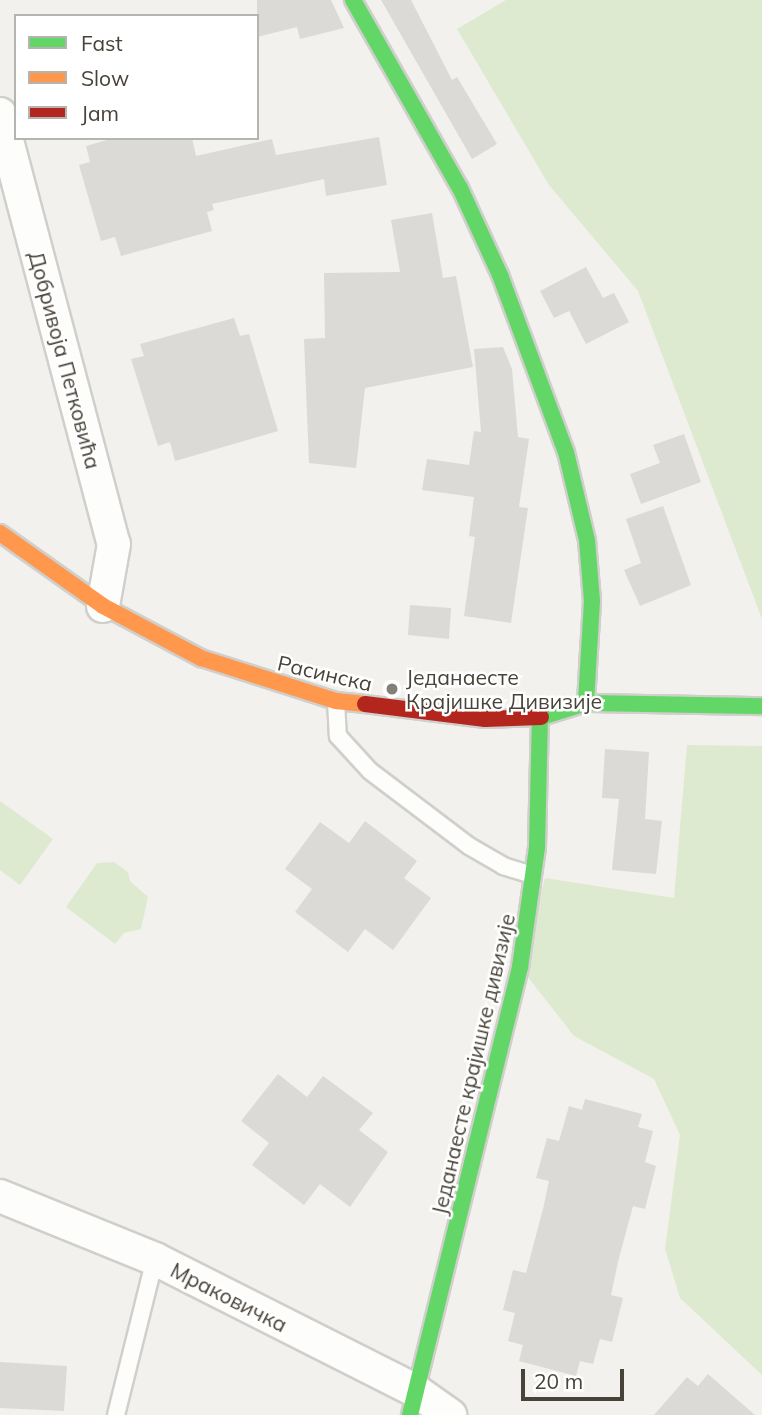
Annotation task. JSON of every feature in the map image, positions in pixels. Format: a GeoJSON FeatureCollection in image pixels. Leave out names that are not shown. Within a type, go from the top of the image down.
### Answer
{"type":"FeatureCollection","features":[{"type":"Feature","properties":{"kind":"street"},"geometry":{"type":"LineString","coordinates":[[353,0],[460,188],[505,287],[566,452],[587,540],[592,601],[586,704]]}},
{"type":"Feature","properties":{"kind":"street","name":"Добривоја Петковића"},"geometry":{"type":"LineString","coordinates":[[0,114],[114,544],[103,606]]}},
{"type":"Feature","properties":{"kind":"street","name":"Расинска"},"geometry":{"type":"LineString","coordinates":[[0,533],[103,606],[201,658],[336,701],[425,714],[540,717],[586,704],[762,706]]}},
{"type":"Feature","properties":{"kind":"street","name":"Једанаесте крајишке дивизије"},"geometry":{"type":"LineString","coordinates":[[413,1403],[492,1093],[520,967],[534,876],[540,717]]}},
{"type":"Feature","properties":{"kind":"street","name":"Мраковичка"},"geometry":{"type":"LineString","coordinates":[[0,1196],[155,1259],[413,1403],[450,1415]]}},
{"type":"Feature","properties":{"kind":"lane"},"geometry":{"type":"LineString","coordinates":[[336,701],[338,736],[370,771],[469,846],[503,866],[534,876]]}},
{"type":"Feature","properties":{"kind":"lane"},"geometry":{"type":"LineString","coordinates":[[116,1415],[155,1259]]}},
{"type":"Feature","properties":{"kind":"green space"},"geometry":{"type":"Polygon","coordinates":[[[506,0],[762,0],[762,619],[638,291],[549,185],[457,29],[506,0]]]}},
{"type":"Feature","properties":{"kind":"green space"},"geometry":{"type":"Polygon","coordinates":[[[687,745],[762,746],[762,1375],[680,1298],[665,1249],[680,1135],[654,1079],[574,1036],[520,967],[545,878],[674,898],[687,745]]]}},
{"type":"Feature","properties":{"kind":"green space"},"geometry":{"type":"Polygon","coordinates":[[[0,801],[53,839],[20,885],[0,870],[0,801]]]}},
{"type":"Feature","properties":{"kind":"green space"},"geometry":{"type":"Polygon","coordinates":[[[114,862],[128,872],[130,881],[148,897],[141,929],[124,933],[115,944],[66,907],[97,863],[114,862]]]}},
{"type":"Feature","properties":{"kind":"building"},"geometry":{"type":"Polygon","coordinates":[[[257,0],[331,0],[344,28],[300,39],[297,27],[259,36],[257,0]]]}},
{"type":"Feature","properties":{"kind":"building"},"geometry":{"type":"Polygon","coordinates":[[[381,0],[411,0],[452,80],[457,77],[497,144],[472,159],[381,0]]]}},
{"type":"Feature","properties":{"kind":"building"},"geometry":{"type":"Polygon","coordinates":[[[379,137],[387,185],[326,196],[324,179],[212,204],[214,210],[207,212],[212,231],[121,256],[115,237],[101,241],[79,165],[90,162],[86,146],[107,140],[192,140],[196,156],[272,139],[276,155],[379,137]]]}},
{"type":"Feature","properties":{"kind":"building"},"geometry":{"type":"Polygon","coordinates":[[[432,213],[443,278],[456,276],[473,367],[365,388],[356,468],[309,463],[304,339],[325,338],[324,273],[400,272],[391,220],[432,213]]]}},
{"type":"Feature","properties":{"kind":"building"},"geometry":{"type":"Polygon","coordinates":[[[586,267],[603,298],[614,293],[629,322],[586,344],[569,311],[554,318],[540,291],[586,267]]]}},
{"type":"Feature","properties":{"kind":"building"},"geometry":{"type":"Polygon","coordinates":[[[234,318],[240,336],[249,334],[278,431],[175,461],[170,442],[158,446],[131,359],[144,356],[140,344],[234,318]]]}},
{"type":"Feature","properties":{"kind":"building"},"geometry":{"type":"Polygon","coordinates":[[[503,347],[512,369],[518,437],[529,439],[519,507],[528,508],[511,623],[464,616],[475,537],[469,536],[474,497],[422,490],[427,459],[469,465],[474,431],[481,432],[474,349],[503,347]]]}},
{"type":"Feature","properties":{"kind":"building"},"geometry":{"type":"Polygon","coordinates":[[[684,434],[701,482],[641,504],[630,474],[660,463],[653,445],[684,434]]]}},
{"type":"Feature","properties":{"kind":"building"},"geometry":{"type":"Polygon","coordinates":[[[663,506],[691,585],[640,606],[624,570],[641,563],[626,519],[663,506]]]}},
{"type":"Feature","properties":{"kind":"building"},"geometry":{"type":"Polygon","coordinates":[[[410,605],[451,608],[449,639],[408,635],[410,605]]]}},
{"type":"Feature","properties":{"kind":"building"},"geometry":{"type":"Polygon","coordinates":[[[605,749],[649,752],[645,819],[662,821],[656,874],[612,870],[619,799],[602,798],[605,749]]]}},
{"type":"Feature","properties":{"kind":"building"},"geometry":{"type":"Polygon","coordinates":[[[365,821],[417,861],[404,878],[431,898],[393,950],[365,929],[348,952],[295,912],[312,889],[285,869],[320,822],[349,843],[365,821]]]}},
{"type":"Feature","properties":{"kind":"building"},"geometry":{"type":"Polygon","coordinates":[[[278,1074],[307,1097],[323,1076],[373,1113],[359,1130],[388,1152],[350,1207],[320,1184],[304,1205],[252,1165],[269,1143],[241,1121],[278,1074]]]}},
{"type":"Feature","properties":{"kind":"building"},"geometry":{"type":"Polygon","coordinates":[[[585,1099],[642,1114],[638,1127],[653,1131],[645,1162],[656,1166],[645,1209],[633,1206],[618,1262],[611,1295],[623,1298],[612,1342],[600,1339],[593,1364],[580,1361],[576,1376],[519,1361],[523,1345],[508,1341],[515,1313],[503,1310],[513,1270],[526,1273],[543,1209],[549,1181],[536,1178],[547,1138],[559,1141],[569,1106],[582,1110],[585,1099]]]}},
{"type":"Feature","properties":{"kind":"building"},"geometry":{"type":"Polygon","coordinates":[[[0,1362],[67,1366],[64,1411],[0,1408],[0,1362]]]}},
{"type":"Feature","properties":{"kind":"building"},"geometry":{"type":"Polygon","coordinates":[[[708,1374],[755,1415],[654,1415],[687,1377],[698,1386],[708,1374]]]}},
{"type":"Feature","properties":{"kind":"traffic: fast"},"geometry":{"type":"LineString","coordinates":[[353,0],[460,188],[500,275],[566,452],[587,540],[592,601],[586,703]]}},
{"type":"Feature","properties":{"kind":"traffic: fast"},"geometry":{"type":"LineString","coordinates":[[541,717],[586,703],[762,706]]}},
{"type":"Feature","properties":{"kind":"traffic: fast"},"geometry":{"type":"LineString","coordinates":[[410,1415],[520,967],[537,847],[540,717]]}},
{"type":"Feature","properties":{"kind":"traffic: slow"},"geometry":{"type":"LineString","coordinates":[[0,533],[103,606],[201,658],[336,701],[365,704]]}},
{"type":"Feature","properties":{"kind":"traffic: jam"},"geometry":{"type":"LineString","coordinates":[[365,704],[485,719],[541,717]]}},
{"type":"Feature","properties":{"kind":"place","name":"Једанаесте Крајишке Дивизије"},"geometry":{"type":"Point","coordinates":[392,689]}}]}
